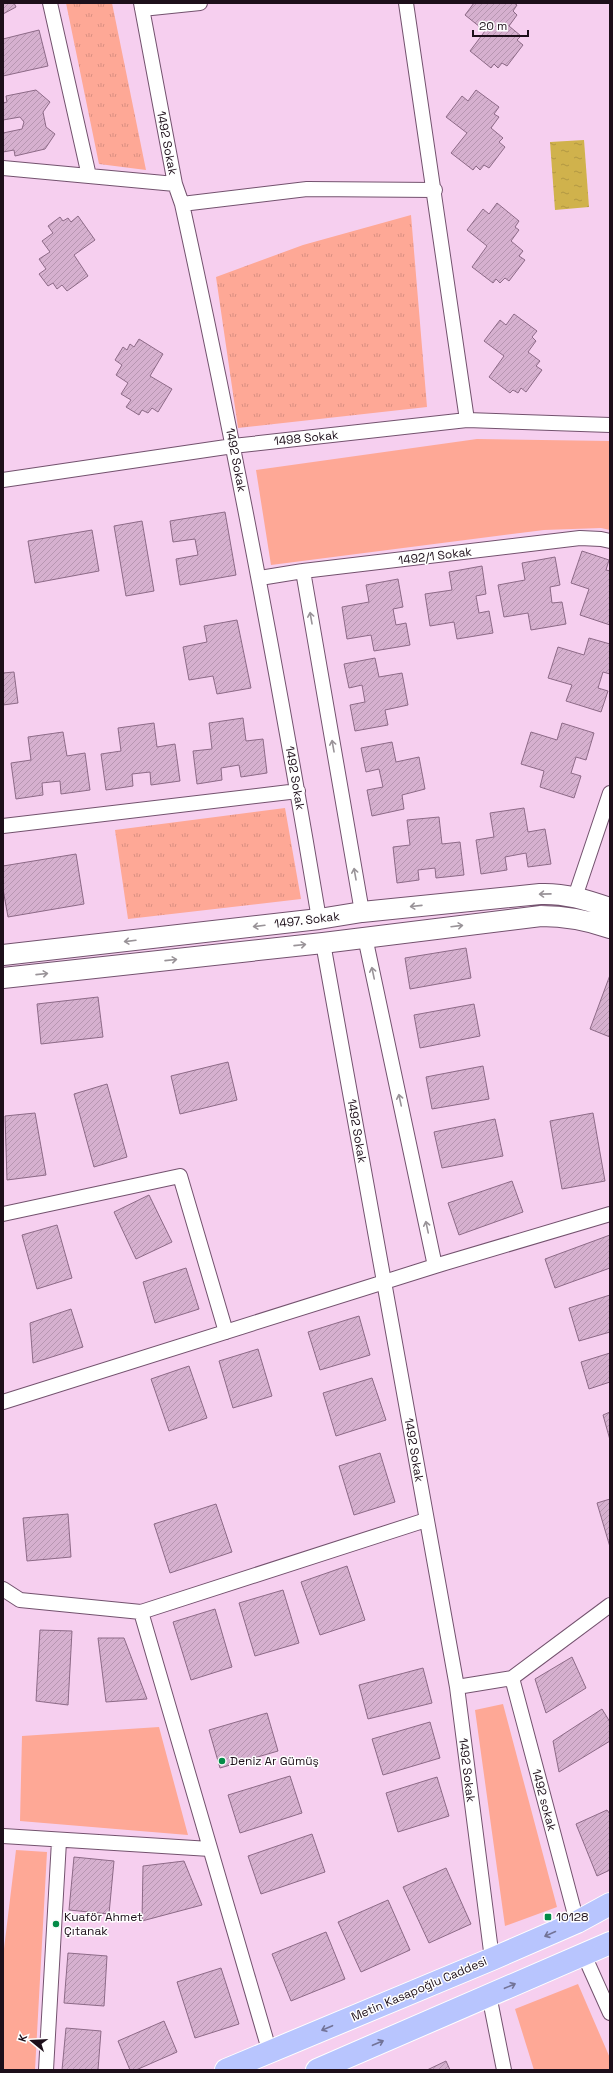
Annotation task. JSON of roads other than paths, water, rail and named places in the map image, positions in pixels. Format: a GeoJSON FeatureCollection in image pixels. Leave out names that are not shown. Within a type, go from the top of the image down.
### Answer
{"type":"FeatureCollection","features":[{"type":"Feature","properties":{"kind":"main road","name":"Metin Kasapoğlu Caddesi"},"geometry":{"type":"LineString","coordinates":[[226,2070],[270,2053],[492,1959],[576,1922],[610,1904]]}},
{"type":"Feature","properties":{"kind":"main road"},"geometry":{"type":"LineString","coordinates":[[317,2070],[610,1943]]}},
{"type":"Feature","properties":{"kind":"street"},"geometry":{"type":"LineString","coordinates":[[50,3],[89,176]]}},
{"type":"Feature","properties":{"kind":"street"},"geometry":{"type":"LineString","coordinates":[[141,6],[200,3]]}},
{"type":"Feature","properties":{"kind":"street"},"geometry":{"type":"LineString","coordinates":[[406,3],[435,190],[467,420]]}},
{"type":"Feature","properties":{"kind":"street","name":"1492 Sokak"},"geometry":{"type":"LineString","coordinates":[[141,6],[175,184],[182,204],[260,578],[319,919]]}},
{"type":"Feature","properties":{"kind":"street"},"geometry":{"type":"LineString","coordinates":[[3,168],[175,184]]}},
{"type":"Feature","properties":{"kind":"street"},"geometry":{"type":"LineString","coordinates":[[182,204],[307,189],[435,190]]}},
{"type":"Feature","properties":{"kind":"street","name":"1498 Sokak"},"geometry":{"type":"LineString","coordinates":[[3,480],[233,446],[467,420],[610,425]]}},
{"type":"Feature","properties":{"kind":"street","name":"1492/1 Sokak"},"geometry":{"type":"LineString","coordinates":[[260,578],[303,571],[580,538],[610,541]]}},
{"type":"Feature","properties":{"kind":"street"},"geometry":{"type":"LineString","coordinates":[[303,571],[362,912],[365,937],[435,1266]]}},
{"type":"Feature","properties":{"kind":"street"},"geometry":{"type":"LineString","coordinates":[[3,826],[298,791]]}},
{"type":"Feature","properties":{"kind":"street"},"geometry":{"type":"LineString","coordinates":[[575,897],[610,793]]}},
{"type":"Feature","properties":{"kind":"street","name":"1497. Sokak"},"geometry":{"type":"LineString","coordinates":[[3,956],[319,919],[362,912],[540,894],[556,893],[575,897],[610,908]]}},
{"type":"Feature","properties":{"kind":"street","name":"1497. Sokak"},"geometry":{"type":"LineString","coordinates":[[3,978],[323,943],[541,916],[561,916],[588,920],[610,928]]}},
{"type":"Feature","properties":{"kind":"street"},"geometry":{"type":"LineString","coordinates":[[319,919],[323,943]]}},
{"type":"Feature","properties":{"kind":"street","name":"1492 Sokak"},"geometry":{"type":"LineString","coordinates":[[323,943],[457,1687],[492,1959]]}},
{"type":"Feature","properties":{"kind":"street"},"geometry":{"type":"LineString","coordinates":[[3,1214],[180,1176],[226,1332]]}},
{"type":"Feature","properties":{"kind":"street"},"geometry":{"type":"LineString","coordinates":[[3,1402],[435,1266],[610,1214]]}},
{"type":"Feature","properties":{"kind":"street"},"geometry":{"type":"LineString","coordinates":[[3,1585],[3,1590],[20,1600],[141,1612],[426,1520]]}},
{"type":"Feature","properties":{"kind":"street"},"geometry":{"type":"LineString","coordinates":[[457,1687],[512,1678],[610,1605]]}},
{"type":"Feature","properties":{"kind":"street"},"geometry":{"type":"LineString","coordinates":[[141,1612],[270,2053]]}},
{"type":"Feature","properties":{"kind":"street","name":"1492 sokak"},"geometry":{"type":"LineString","coordinates":[[512,1678],[576,1922]]}},
{"type":"Feature","properties":{"kind":"street"},"geometry":{"type":"LineString","coordinates":[[3,1836],[59,1841],[210,1849]]}},
{"type":"Feature","properties":{"kind":"street"},"geometry":{"type":"LineString","coordinates":[[46,2070],[59,1841]]}},
{"type":"Feature","properties":{"kind":"street"},"geometry":{"type":"LineString","coordinates":[[584,1955],[610,2013]]}},
{"type":"Feature","properties":{"kind":"street"},"geometry":{"type":"LineString","coordinates":[[489,1995],[504,2070]]}},
{"type":"Feature","properties":{"kind":"water"},"geometry":{"type":"Polygon","coordinates":[[[584,140],[589,207],[555,210],[550,142],[584,140]]]}},
{"type":"Feature","properties":{"kind":"place","name":"Deniz Ar Gümüş"},"geometry":{"type":"Point","coordinates":[222,1761]}},
{"type":"Feature","properties":{"kind":"place","name":"10128"},"geometry":{"type":"Point","coordinates":[548,1917]}},
{"type":"Feature","properties":{"kind":"place","name":"Kuaför Ahmet Çıtanak"},"geometry":{"type":"Point","coordinates":[56,1924]}}]}
